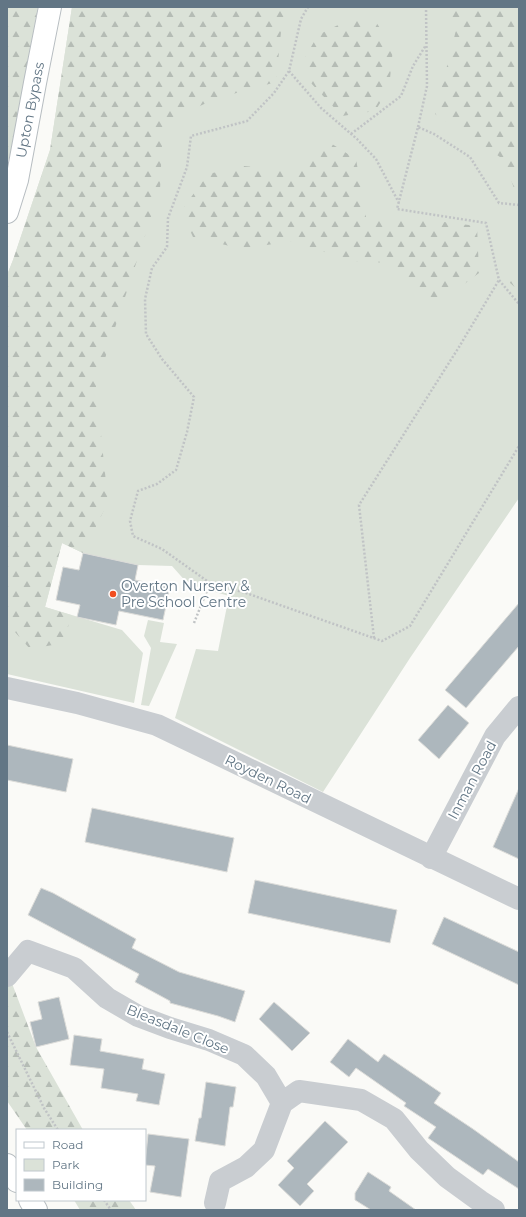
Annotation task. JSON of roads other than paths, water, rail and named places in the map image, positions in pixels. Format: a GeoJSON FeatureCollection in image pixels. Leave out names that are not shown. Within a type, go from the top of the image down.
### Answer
{"type":"FeatureCollection","features":[{"type":"Feature","properties":{"kind":"main road","name":"Upton Bypass"},"geometry":{"type":"LineString","coordinates":[[7,212],[17,180],[50,7]]}},
{"type":"Feature","properties":{"kind":"main road"},"geometry":{"type":"LineString","coordinates":[[7,1165],[16,1179]]}},
{"type":"Feature","properties":{"kind":"main road"},"geometry":{"type":"LineString","coordinates":[[31,1201],[36,1210]]}},
{"type":"Feature","properties":{"kind":"street","name":"Royden Road"},"geometry":{"type":"LineString","coordinates":[[7,688],[77,703],[157,725],[519,899]]}},
{"type":"Feature","properties":{"kind":"street","name":"Inman Road"},"geometry":{"type":"LineString","coordinates":[[431,858],[495,736],[519,707]]}},
{"type":"Feature","properties":{"kind":"street","name":"Bleasdale Close"},"geometry":{"type":"LineString","coordinates":[[7,976],[28,951],[74,968],[107,998],[138,1016],[209,1040],[244,1055],[266,1076],[282,1103]]}},
{"type":"Feature","properties":{"kind":"street"},"geometry":{"type":"LineString","coordinates":[[215,1203],[220,1181],[246,1167],[264,1150],[282,1103],[299,1091],[361,1100],[394,1119],[419,1150],[447,1177],[494,1210]]}},
{"type":"Feature","properties":{"kind":"place","name":"Overton Nursery & Pre School Centre"},"geometry":{"type":"Point","coordinates":[113,594]}}]}
